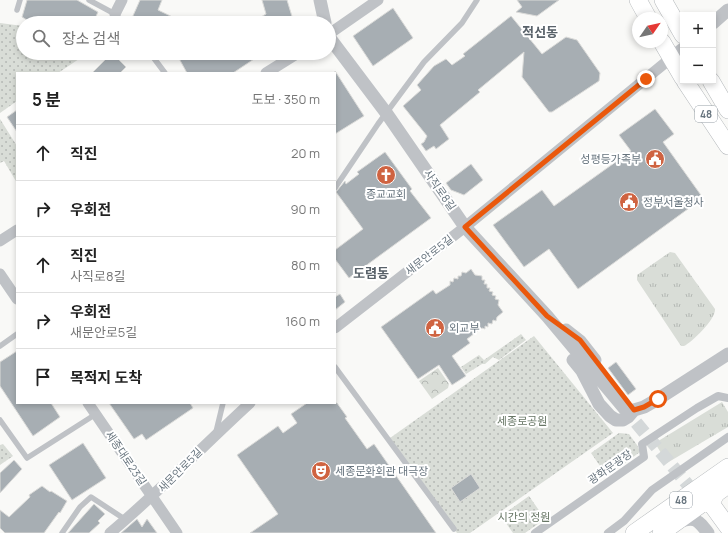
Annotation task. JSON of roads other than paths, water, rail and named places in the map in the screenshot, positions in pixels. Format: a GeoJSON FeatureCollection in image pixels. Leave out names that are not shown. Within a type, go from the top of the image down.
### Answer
{"type":"FeatureCollection","features":[{"type":"Feature","properties":{"kind":"main road"},"geometry":{"type":"LineString","coordinates":[[638,0],[645,12]]}},
{"type":"Feature","properties":{"kind":"main road"},"geometry":{"type":"LineString","coordinates":[[667,3],[680,29]]}},
{"type":"Feature","properties":{"kind":"main road"},"geometry":{"type":"LineString","coordinates":[[668,47],[677,54],[680,66]]}},
{"type":"Feature","properties":{"kind":"main road","name":"48"},"geometry":{"type":"LineString","coordinates":[[687,84],[728,146]]}},
{"type":"Feature","properties":{"kind":"main road","name":"48"},"geometry":{"type":"LineString","coordinates":[[713,84],[728,110]]}},
{"type":"Feature","properties":{"kind":"main road","name":"48"},"geometry":{"type":"LineString","coordinates":[[634,533],[728,467]]}},
{"type":"Feature","properties":{"kind":"main road"},"geometry":{"type":"LineString","coordinates":[[723,489],[712,501],[712,505],[725,529]]}},
{"type":"Feature","properties":{"kind":"main road","name":"48"},"geometry":{"type":"LineString","coordinates":[[667,529],[723,489]]}},
{"type":"Feature","properties":{"kind":"street"},"geometry":{"type":"LineString","coordinates":[[115,14],[122,0]]}},
{"type":"Feature","properties":{"kind":"street"},"geometry":{"type":"LineString","coordinates":[[320,0],[323,16]]}},
{"type":"Feature","properties":{"kind":"street"},"geometry":{"type":"LineString","coordinates":[[336,29],[378,0]]}},
{"type":"Feature","properties":{"kind":"street"},"geometry":{"type":"LineString","coordinates":[[716,20],[728,10]]}},
{"type":"Feature","properties":{"kind":"street","name":"사직로8길"},"geometry":{"type":"LineString","coordinates":[[336,46],[387,114],[465,227],[547,316],[629,409],[644,407],[654,402],[728,354]]}},
{"type":"Feature","properties":{"kind":"street","name":"새문안로5길"},"geometry":{"type":"LineString","coordinates":[[336,327],[465,227],[677,54]]}},
{"type":"Feature","properties":{"kind":"street"},"geometry":{"type":"LineString","coordinates":[[268,72],[287,60]]}},
{"type":"Feature","properties":{"kind":"street"},"geometry":{"type":"LineString","coordinates":[[0,241],[16,231]]}},
{"type":"Feature","properties":{"kind":"street"},"geometry":{"type":"LineString","coordinates":[[0,274],[16,298]]}},
{"type":"Feature","properties":{"kind":"street","name":"광화문광장"},"geometry":{"type":"LineString","coordinates":[[535,533],[644,457],[642,444],[718,396],[728,398]]}},
{"type":"Feature","properties":{"kind":"street","name":"세종대로23길"},"geometry":{"type":"LineString","coordinates":[[89,404],[177,533]]}},
{"type":"Feature","properties":{"kind":"street","name":"새문안로5길"},"geometry":{"type":"LineString","coordinates":[[110,533],[152,497],[249,404]]}},
{"type":"Feature","properties":{"kind":"street"},"geometry":{"type":"LineString","coordinates":[[608,533],[624,521],[652,490],[728,437]]}},
{"type":"Feature","properties":{"kind":"street"},"geometry":{"type":"LineString","coordinates":[[667,529],[684,520],[696,520],[708,533]]}},
{"type":"Feature","properties":{"kind":"lane"},"geometry":{"type":"LineString","coordinates":[[18,10],[20,0]]}},
{"type":"Feature","properties":{"kind":"lane"},"geometry":{"type":"LineString","coordinates":[[89,0],[115,14]]}},
{"type":"Feature","properties":{"kind":"lane"},"geometry":{"type":"LineString","coordinates":[[336,187],[378,124],[387,114],[424,62],[462,23],[476,0]]}},
{"type":"Feature","properties":{"kind":"lane"},"geometry":{"type":"LineString","coordinates":[[155,60],[164,72]]}},
{"type":"Feature","properties":{"kind":"lane"},"geometry":{"type":"LineString","coordinates":[[0,346],[16,335]]}},
{"type":"Feature","properties":{"kind":"lane"},"geometry":{"type":"LineString","coordinates":[[336,368],[454,529]]}},
{"type":"Feature","properties":{"kind":"lane"},"geometry":{"type":"LineString","coordinates":[[216,434],[223,404]]}},
{"type":"Feature","properties":{"kind":"lane"},"geometry":{"type":"LineString","coordinates":[[0,420],[27,458],[96,414]]}},
{"type":"Feature","properties":{"kind":"lane"},"geometry":{"type":"LineString","coordinates":[[62,533],[80,507],[91,497],[126,520]]}},
{"type":"Feature","properties":{"kind":"tunnel"},"geometry":{"type":"LineString","coordinates":[[624,408],[698,497]]}},
{"type":"Feature","properties":{"kind":"place","name":"성평등가족부"},"geometry":{"type":"Point","coordinates":[655,159]}},
{"type":"Feature","properties":{"kind":"place","name":"종교교회"},"geometry":{"type":"Point","coordinates":[386,175]}},
{"type":"Feature","properties":{"kind":"place","name":"정부서울청사"},"geometry":{"type":"Point","coordinates":[629,202]}},
{"type":"Feature","properties":{"kind":"place","name":"외교부"},"geometry":{"type":"Point","coordinates":[435,328]}},
{"type":"Feature","properties":{"kind":"place","name":"세종문화회관 대극장"},"geometry":{"type":"Point","coordinates":[321,471]}},
{"type":"Feature","properties":{"kind":"district","name":"적선동"},"geometry":{"type":"Point","coordinates":[540,32]}},
{"type":"Feature","properties":{"kind":"district","name":"도렴동"},"geometry":{"type":"Point","coordinates":[371,273]}},
{"type":"Feature","properties":{"kind":"park label","name":"세종로공원"},"geometry":{"type":"Point","coordinates":[522,421]}},
{"type":"Feature","properties":{"kind":"park label","name":"시간의 정원"},"geometry":{"type":"Point","coordinates":[524,517]}}]}
